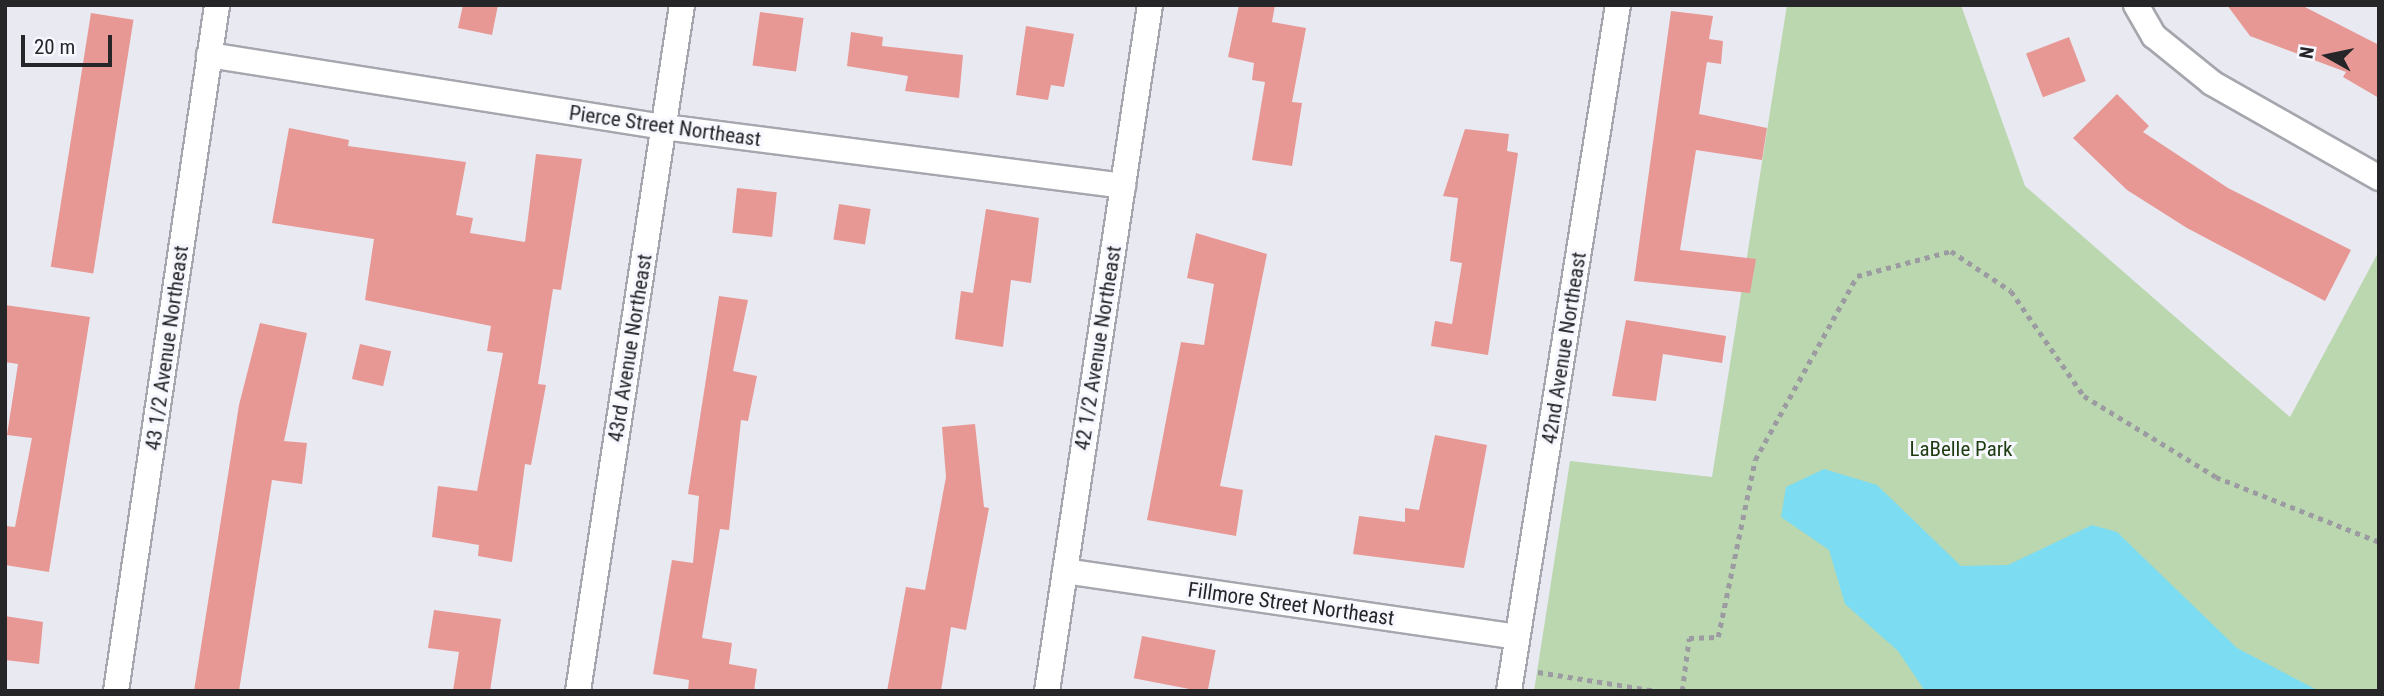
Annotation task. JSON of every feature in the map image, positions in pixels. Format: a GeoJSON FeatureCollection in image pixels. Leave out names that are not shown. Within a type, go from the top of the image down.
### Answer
{"type":"FeatureCollection","features":[{"type":"Feature","properties":{"kind":"street","name":"43 1/2 Avenue Northeast"},"geometry":{"type":"LineString","coordinates":[[117,691],[216,5]]}},
{"type":"Feature","properties":{"kind":"street","name":"43rd Avenue Northeast"},"geometry":{"type":"LineString","coordinates":[[578,691],[682,5]]}},
{"type":"Feature","properties":{"kind":"street","name":"42 1/2 Avenue Northeast"},"geometry":{"type":"LineString","coordinates":[[1047,691],[1150,5]]}},
{"type":"Feature","properties":{"kind":"street","name":"42nd Avenue Northeast"},"geometry":{"type":"LineString","coordinates":[[1511,679],[1618,5]]}},
{"type":"Feature","properties":{"kind":"street"},"geometry":{"type":"LineString","coordinates":[[2136,5],[2154,36],[2212,83],[2379,178]]}},
{"type":"Feature","properties":{"kind":"street","name":"Pierce Street Northeast"},"geometry":{"type":"LineString","coordinates":[[209,55],[664,127],[1123,186]]}},
{"type":"Feature","properties":{"kind":"street","name":"Fillmore Street Northeast"},"geometry":{"type":"LineString","coordinates":[[1065,571],[1517,636]]}},
{"type":"Feature","properties":{"kind":"path"},"geometry":{"type":"LineString","coordinates":[[1682,691],[1689,638],[1718,637],[1755,460],[1857,276],[1951,251],[2011,291],[2084,396],[2216,477],[2379,542]]}},
{"type":"Feature","properties":{"kind":"path"},"geometry":{"type":"LineString","coordinates":[[1511,679],[1657,691]]}},
{"type":"Feature","properties":{"kind":"green space","name":"LaBelle Park"},"geometry":{"type":"Polygon","coordinates":[[[1787,5],[1961,5],[2025,186],[2290,417],[2379,251],[2379,691],[1534,691],[1570,461],[1712,477],[1787,5]]]}},
{"type":"Feature","properties":{"kind":"water"},"geometry":{"type":"Polygon","coordinates":[[[1824,469],[1877,485],[1961,566],[2008,565],[2092,525],[2117,532],[2237,648],[2319,691],[1925,691],[1898,651],[1845,604],[1829,550],[1781,517],[1786,487],[1824,469]]]}},
{"type":"Feature","properties":{"kind":"building"},"geometry":{"type":"Polygon","coordinates":[[[463,5],[498,5],[492,35],[458,28],[463,5]]]}},
{"type":"Feature","properties":{"kind":"building"},"geometry":{"type":"Polygon","coordinates":[[[1239,5],[1275,5],[1272,22],[1306,28],[1292,102],[1302,103],[1292,166],[1252,160],[1265,82],[1252,80],[1254,63],[1228,57],[1239,5]]]}},
{"type":"Feature","properties":{"kind":"building"},"geometry":{"type":"Polygon","coordinates":[[[2227,5],[2301,5],[2379,45],[2379,98],[2343,77],[2346,72],[2250,36],[2227,5]]]}},
{"type":"Feature","properties":{"kind":"building"},"geometry":{"type":"Polygon","coordinates":[[[1671,11],[1713,16],[1709,39],[1723,41],[1721,64],[1707,62],[1699,114],[1767,128],[1762,160],[1696,150],[1680,250],[1756,259],[1750,293],[1634,281],[1671,11]]]}},
{"type":"Feature","properties":{"kind":"building"},"geometry":{"type":"Polygon","coordinates":[[[760,12],[804,18],[796,72],[752,65],[760,12]]]}},
{"type":"Feature","properties":{"kind":"building"},"geometry":{"type":"Polygon","coordinates":[[[91,13],[133,20],[93,274],[51,267],[91,13]]]}},
{"type":"Feature","properties":{"kind":"building"},"geometry":{"type":"Polygon","coordinates":[[[1026,26],[1074,34],[1064,87],[1051,85],[1048,100],[1016,95],[1026,26]]]}},
{"type":"Feature","properties":{"kind":"building"},"geometry":{"type":"Polygon","coordinates":[[[851,32],[883,37],[882,46],[963,55],[959,98],[905,91],[908,76],[847,66],[851,32]]]}},
{"type":"Feature","properties":{"kind":"building"},"geometry":{"type":"Polygon","coordinates":[[[2069,37],[2086,81],[2043,97],[2026,53],[2069,37]]]}},
{"type":"Feature","properties":{"kind":"building"},"geometry":{"type":"Polygon","coordinates":[[[2117,94],[2149,126],[2143,132],[2228,188],[2351,250],[2325,301],[2187,228],[2127,190],[2073,138],[2117,94]]]}},
{"type":"Feature","properties":{"kind":"building"},"geometry":{"type":"Polygon","coordinates":[[[289,128],[349,140],[348,146],[466,162],[456,215],[473,218],[470,233],[525,242],[536,154],[582,159],[561,290],[553,289],[538,384],[546,385],[531,465],[525,464],[512,562],[478,556],[479,545],[432,537],[438,486],[477,491],[503,353],[487,351],[491,326],[365,300],[374,239],[272,223],[289,128]]]}},
{"type":"Feature","properties":{"kind":"building"},"geometry":{"type":"Polygon","coordinates":[[[1465,129],[1509,134],[1507,151],[1518,153],[1488,355],[1431,346],[1435,321],[1452,324],[1462,263],[1450,261],[1458,198],[1443,196],[1465,129]]]}},
{"type":"Feature","properties":{"kind":"building"},"geometry":{"type":"Polygon","coordinates":[[[737,188],[777,192],[772,237],[732,233],[737,188]]]}},
{"type":"Feature","properties":{"kind":"building"},"geometry":{"type":"Polygon","coordinates":[[[839,204],[871,209],[865,245],[833,240],[839,204]]]}},
{"type":"Feature","properties":{"kind":"building"},"geometry":{"type":"Polygon","coordinates":[[[986,209],[1039,218],[1031,283],[1011,280],[1003,347],[955,339],[961,291],[973,293],[986,209]]]}},
{"type":"Feature","properties":{"kind":"building"},"geometry":{"type":"Polygon","coordinates":[[[1196,233],[1267,254],[1220,486],[1243,490],[1236,536],[1147,520],[1181,342],[1204,345],[1214,284],[1187,278],[1196,233]]]}},
{"type":"Feature","properties":{"kind":"building"},"geometry":{"type":"Polygon","coordinates":[[[719,296],[748,300],[733,371],[757,376],[748,421],[741,420],[729,530],[720,529],[702,638],[732,643],[729,664],[757,669],[754,691],[688,691],[689,680],[653,674],[672,560],[693,563],[699,496],[688,494],[719,296]]]}},
{"type":"Feature","properties":{"kind":"building"},"geometry":{"type":"Polygon","coordinates":[[[5,305],[90,317],[49,572],[5,565],[5,526],[15,527],[32,438],[7,435],[18,364],[5,362],[5,305]]]}},
{"type":"Feature","properties":{"kind":"building"},"geometry":{"type":"Polygon","coordinates":[[[1626,320],[1726,336],[1722,363],[1663,354],[1656,401],[1612,396],[1626,320]]]}},
{"type":"Feature","properties":{"kind":"building"},"geometry":{"type":"Polygon","coordinates":[[[260,323],[307,333],[284,441],[307,443],[302,484],[272,480],[239,691],[194,691],[239,405],[260,323]]]}},
{"type":"Feature","properties":{"kind":"building"},"geometry":{"type":"Polygon","coordinates":[[[360,344],[391,351],[383,386],[352,379],[360,344]]]}},
{"type":"Feature","properties":{"kind":"building"},"geometry":{"type":"Polygon","coordinates":[[[975,424],[984,507],[989,508],[966,630],[951,627],[941,691],[887,691],[906,587],[925,590],[946,477],[942,427],[975,424]]]}},
{"type":"Feature","properties":{"kind":"building"},"geometry":{"type":"Polygon","coordinates":[[[1435,435],[1487,445],[1464,568],[1353,554],[1359,516],[1405,522],[1405,508],[1419,510],[1435,435]]]}},
{"type":"Feature","properties":{"kind":"building"},"geometry":{"type":"Polygon","coordinates":[[[434,610],[501,619],[490,691],[453,691],[459,652],[428,648],[434,610]]]}},
{"type":"Feature","properties":{"kind":"building"},"geometry":{"type":"Polygon","coordinates":[[[5,616],[43,622],[39,664],[5,660],[5,616]]]}},
{"type":"Feature","properties":{"kind":"building"},"geometry":{"type":"Polygon","coordinates":[[[1142,636],[1216,650],[1208,691],[1134,678],[1142,636]]]}}]}
